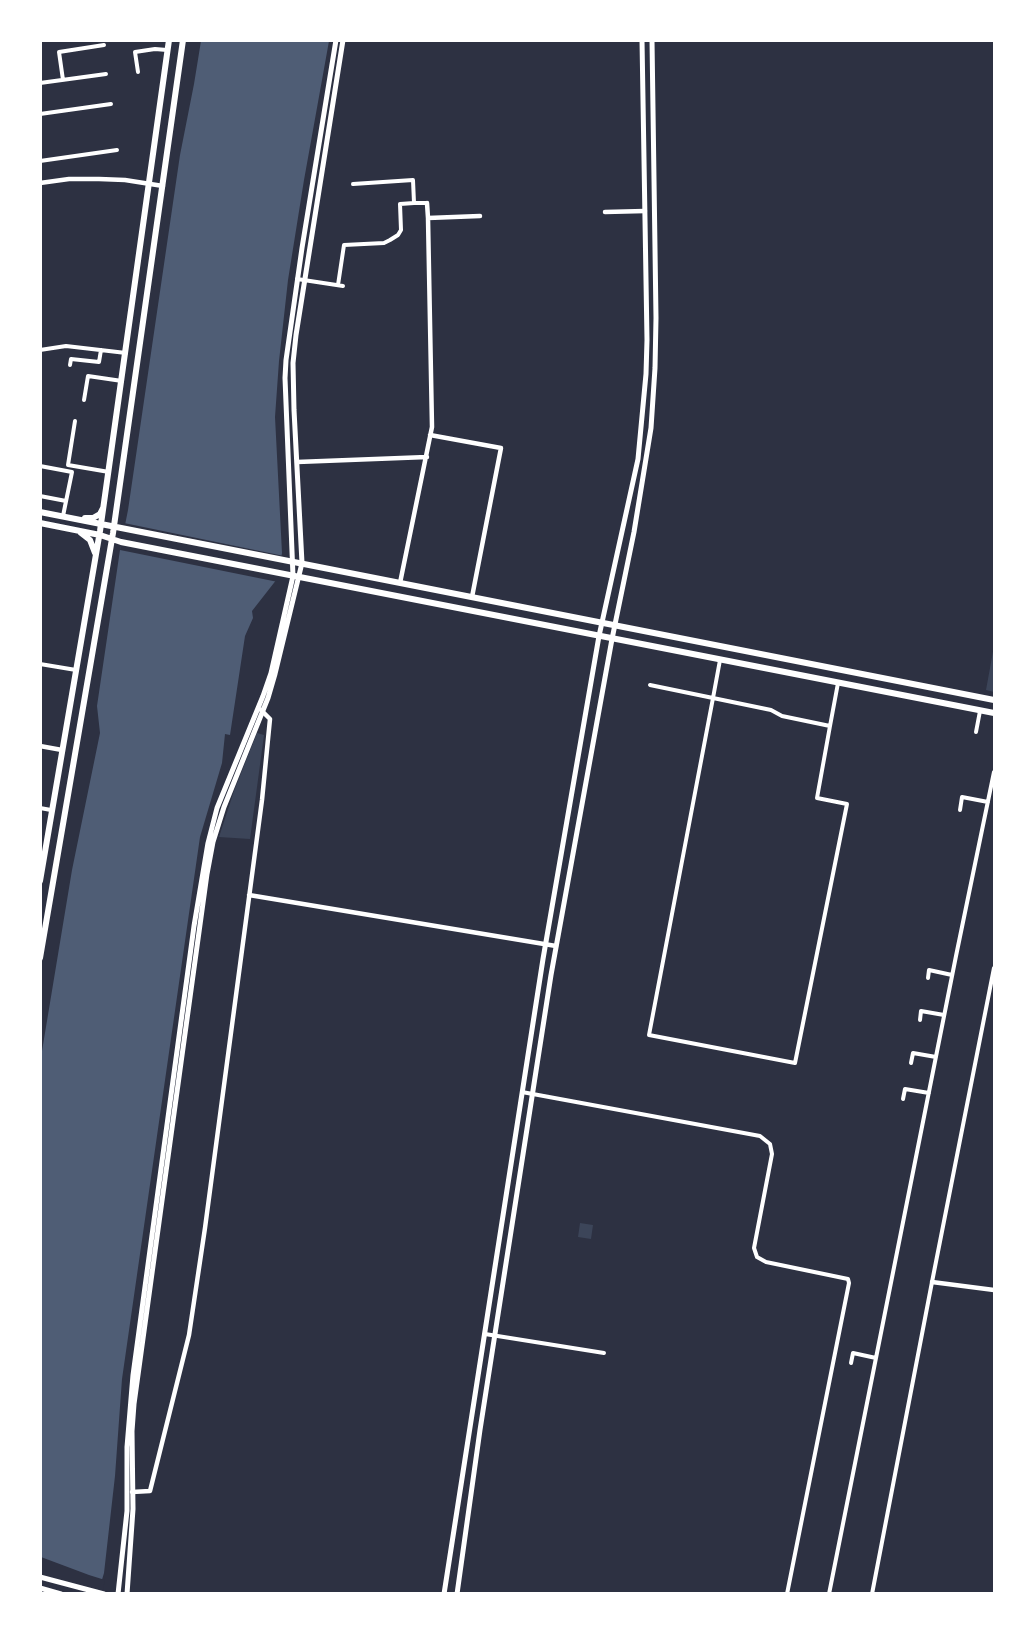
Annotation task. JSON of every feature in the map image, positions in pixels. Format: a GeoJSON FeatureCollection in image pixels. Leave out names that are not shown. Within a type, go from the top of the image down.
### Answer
{"type":"FeatureCollection","features":[{"type":"Feature","properties":{"kind":"main road"},"geometry":{"type":"LineString","coordinates":[[41,879],[101,530],[169,40]]}},
{"type":"Feature","properties":{"kind":"main road"},"geometry":{"type":"LineString","coordinates":[[40,958],[116,517],[183,40]]}},
{"type":"Feature","properties":{"kind":"main road"},"geometry":{"type":"LineString","coordinates":[[296,577],[285,378],[286,360],[336,40]]}},
{"type":"Feature","properties":{"kind":"main road"},"geometry":{"type":"LineString","coordinates":[[118,1593],[130,1492],[134,1404],[207,874],[213,842],[260,709],[296,577],[302,563],[292,381],[296,335],[343,40]]}},
{"type":"Feature","properties":{"kind":"main road"},"geometry":{"type":"LineString","coordinates":[[444,1593],[545,944],[599,636],[638,459],[647,340],[642,40]]}},
{"type":"Feature","properties":{"kind":"main road"},"geometry":{"type":"LineString","coordinates":[[457,1593],[556,946],[634,531],[651,428],[656,307],[651,40]]}},
{"type":"Feature","properties":{"kind":"main road"},"geometry":{"type":"LineString","coordinates":[[78,519],[93,518],[104,508]]}},
{"type":"Feature","properties":{"kind":"main road"},"geometry":{"type":"LineString","coordinates":[[40,512],[78,519],[121,542],[994,713]]}},
{"type":"Feature","properties":{"kind":"main road"},"geometry":{"type":"LineString","coordinates":[[116,517],[117,522],[124,528]]}},
{"type":"Feature","properties":{"kind":"main road"},"geometry":{"type":"LineString","coordinates":[[40,523],[78,531],[124,528],[994,700]]}},
{"type":"Feature","properties":{"kind":"main road"},"geometry":{"type":"LineString","coordinates":[[78,531],[90,540],[96,557]]}},
{"type":"Feature","properties":{"kind":"main road"},"geometry":{"type":"LineString","coordinates":[[111,549],[116,543],[121,542]]}},
{"type":"Feature","properties":{"kind":"main road"},"geometry":{"type":"LineString","coordinates":[[127,1593],[134,1509],[130,1492]]}},
{"type":"Feature","properties":{"kind":"main road"},"geometry":{"type":"LineString","coordinates":[[40,1577],[101,1593]]}},
{"type":"Feature","properties":{"kind":"main road"},"geometry":{"type":"LineString","coordinates":[[40,1588],[61,1593]]}},
{"type":"Feature","properties":{"kind":"street"},"geometry":{"type":"LineString","coordinates":[[63,80],[59,52],[104,45]]}},
{"type":"Feature","properties":{"kind":"street"},"geometry":{"type":"LineString","coordinates":[[138,72],[135,52],[168,50]]}},
{"type":"Feature","properties":{"kind":"street"},"geometry":{"type":"LineString","coordinates":[[40,83],[106,74]]}},
{"type":"Feature","properties":{"kind":"street"},"geometry":{"type":"LineString","coordinates":[[40,114],[111,105]]}},
{"type":"Feature","properties":{"kind":"street"},"geometry":{"type":"LineString","coordinates":[[40,161],[117,150]]}},
{"type":"Feature","properties":{"kind":"street"},"geometry":{"type":"LineString","coordinates":[[40,183],[99,179],[164,186]]}},
{"type":"Feature","properties":{"kind":"street"},"geometry":{"type":"LineString","coordinates":[[353,184],[413,180],[414,203]]}},
{"type":"Feature","properties":{"kind":"street"},"geometry":{"type":"LineString","coordinates":[[297,279],[340,285],[344,245],[384,243],[390,240],[401,230],[400,204],[427,203],[432,427],[400,583]]}},
{"type":"Feature","properties":{"kind":"street"},"geometry":{"type":"LineString","coordinates":[[605,212],[645,211]]}},
{"type":"Feature","properties":{"kind":"street"},"geometry":{"type":"LineString","coordinates":[[428,218],[480,216]]}},
{"type":"Feature","properties":{"kind":"street"},"geometry":{"type":"LineString","coordinates":[[40,350],[66,346],[126,353]]}},
{"type":"Feature","properties":{"kind":"street"},"geometry":{"type":"LineString","coordinates":[[70,365],[71,359],[99,362],[101,350]]}},
{"type":"Feature","properties":{"kind":"street"},"geometry":{"type":"LineString","coordinates":[[84,400],[88,376],[122,381]]}},
{"type":"Feature","properties":{"kind":"street"},"geometry":{"type":"LineString","coordinates":[[75,421],[68,465],[109,472]]}},
{"type":"Feature","properties":{"kind":"street"},"geometry":{"type":"LineString","coordinates":[[430,435],[501,448],[472,597]]}},
{"type":"Feature","properties":{"kind":"street"},"geometry":{"type":"LineString","coordinates":[[297,462],[426,457]]}},
{"type":"Feature","properties":{"kind":"street"},"geometry":{"type":"LineString","coordinates":[[40,466],[72,472],[63,516]]}},
{"type":"Feature","properties":{"kind":"street"},"geometry":{"type":"LineString","coordinates":[[40,496],[66,501]]}},
{"type":"Feature","properties":{"kind":"street"},"geometry":{"type":"LineString","coordinates":[[720,660],[649,1035],[795,1063],[847,804],[817,798],[838,683]]}},
{"type":"Feature","properties":{"kind":"street"},"geometry":{"type":"LineString","coordinates":[[40,664],[76,670]]}},
{"type":"Feature","properties":{"kind":"street"},"geometry":{"type":"LineString","coordinates":[[650,686],[771,710],[782,716],[830,726]]}},
{"type":"Feature","properties":{"kind":"street"},"geometry":{"type":"LineString","coordinates":[[130,1492],[150,1491],[189,1335],[262,800],[270,720],[260,709]]}},
{"type":"Feature","properties":{"kind":"street"},"geometry":{"type":"LineString","coordinates":[[976,732],[980,711]]}},
{"type":"Feature","properties":{"kind":"street"},"geometry":{"type":"LineString","coordinates":[[40,746],[62,750]]}},
{"type":"Feature","properties":{"kind":"street"},"geometry":{"type":"LineString","coordinates":[[830,1593],[994,772]]}},
{"type":"Feature","properties":{"kind":"street"},"geometry":{"type":"LineString","coordinates":[[960,810],[962,797],[988,802]]}},
{"type":"Feature","properties":{"kind":"street"},"geometry":{"type":"LineString","coordinates":[[40,808],[52,810]]}},
{"type":"Feature","properties":{"kind":"street"},"geometry":{"type":"LineString","coordinates":[[249,895],[556,946]]}},
{"type":"Feature","properties":{"kind":"street"},"geometry":{"type":"LineString","coordinates":[[872,1593],[994,968]]}},
{"type":"Feature","properties":{"kind":"street"},"geometry":{"type":"LineString","coordinates":[[928,978],[929,970],[952,975]]}},
{"type":"Feature","properties":{"kind":"street"},"geometry":{"type":"LineString","coordinates":[[920,1020],[921,1011],[944,1015]]}},
{"type":"Feature","properties":{"kind":"street"},"geometry":{"type":"LineString","coordinates":[[911,1063],[913,1053],[936,1057]]}},
{"type":"Feature","properties":{"kind":"street"},"geometry":{"type":"LineString","coordinates":[[903,1099],[905,1089],[929,1093]]}},
{"type":"Feature","properties":{"kind":"street"},"geometry":{"type":"LineString","coordinates":[[522,1092],[760,1136],[772,1149],[772,1160],[754,1248],[757,1257],[766,1263],[848,1279],[788,1593]]}},
{"type":"Feature","properties":{"kind":"street"},"geometry":{"type":"LineString","coordinates":[[932,1282],[994,1290]]}},
{"type":"Feature","properties":{"kind":"street"},"geometry":{"type":"LineString","coordinates":[[485,1334],[604,1353]]}},
{"type":"Feature","properties":{"kind":"street"},"geometry":{"type":"LineString","coordinates":[[851,1363],[853,1353],[876,1358]]}},
{"type":"Feature","properties":{"kind":"shaded area"},"geometry":{"type":"Polygon","coordinates":[[[201,41],[329,41],[288,280],[279,361],[275,417],[282,553],[277,579],[252,611],[253,618],[245,636],[230,735],[225,734],[222,763],[200,837],[122,1379],[115,1476],[104,1573],[98,1593],[41,1594],[41,1057],[72,870],[100,733],[97,706],[180,155],[201,41]]]}},
{"type":"Feature","properties":{"kind":"shaded area"},"geometry":{"type":"Polygon","coordinates":[[[994,646],[994,692],[986,690],[994,646]]]}},
{"type":"Feature","properties":{"kind":"shaded area"},"geometry":{"type":"Polygon","coordinates":[[[257,733],[264,735],[250,839],[219,837],[234,791],[257,733]]]}},
{"type":"Feature","properties":{"kind":"shaded area"},"geometry":{"type":"Polygon","coordinates":[[[580,1223],[593,1225],[591,1239],[578,1237],[580,1223]]]}},
{"type":"Feature","properties":{"kind":"pier"},"geometry":{"type":"Polygon","coordinates":[[[124,523],[284,556],[280,580],[278,582],[120,550],[124,523]]]}},
{"type":"Feature","properties":{"kind":"pier"},"geometry":{"type":"Polygon","coordinates":[[[41,1557],[105,1580],[102,1594],[40,1593],[41,1557]]]}}]}
